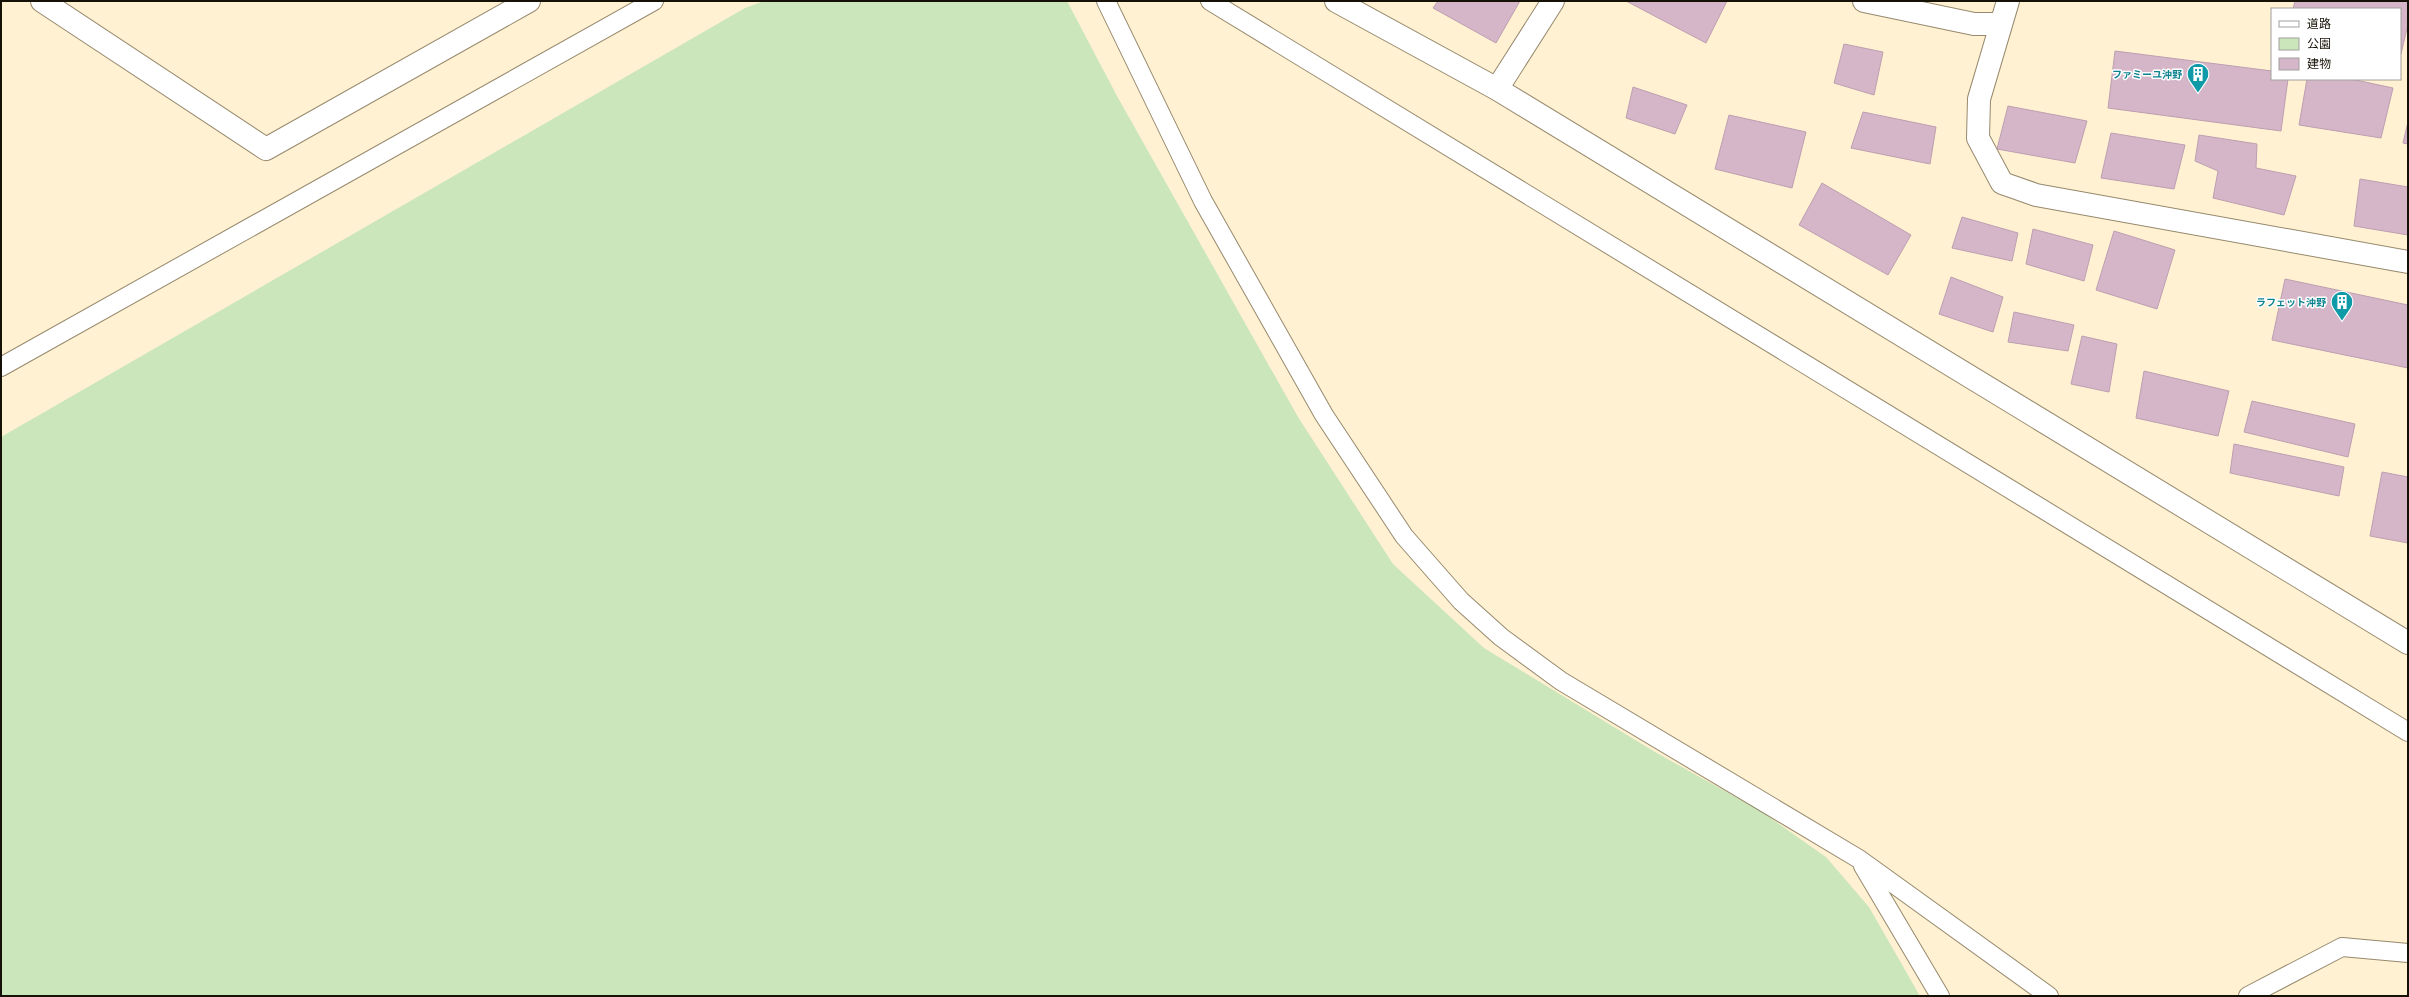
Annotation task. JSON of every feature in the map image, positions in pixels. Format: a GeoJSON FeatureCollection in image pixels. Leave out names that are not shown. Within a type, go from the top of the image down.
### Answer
{"type":"FeatureCollection","features":[{"type":"Feature","properties":{"kind":"street"},"geometry":{"type":"LineString","coordinates":[[42,1],[266,149],[529,1]]}},
{"type":"Feature","properties":{"kind":"street"},"geometry":{"type":"LineString","coordinates":[[1336,1],[1497,89],[2408,643]]}},
{"type":"Feature","properties":{"kind":"street"},"geometry":{"type":"LineString","coordinates":[[1497,89],[1553,1]]}},
{"type":"Feature","properties":{"kind":"street"},"geometry":{"type":"LineString","coordinates":[[1864,1],[1974,24],[2001,24]]}},
{"type":"Feature","properties":{"kind":"street"},"geometry":{"type":"LineString","coordinates":[[2008,1],[1980,99],[1978,138],[2002,182],[2036,195],[2408,262]]}},
{"type":"Feature","properties":{"kind":"lane"},"geometry":{"type":"LineString","coordinates":[[1,367],[654,1]]}},
{"type":"Feature","properties":{"kind":"lane"},"geometry":{"type":"LineString","coordinates":[[1106,1],[1203,201],[1324,415],[1404,536],[1456,595],[1502,637],[1561,681],[1859,859],[2049,996]]}},
{"type":"Feature","properties":{"kind":"lane"},"geometry":{"type":"LineString","coordinates":[[1210,1],[2408,732]]}},
{"type":"Feature","properties":{"kind":"lane"},"geometry":{"type":"LineString","coordinates":[[1859,859],[1940,996]]}},
{"type":"Feature","properties":{"kind":"lane"},"geometry":{"type":"LineString","coordinates":[[2248,996],[2342,947],[2408,953]]}},
{"type":"Feature","properties":{"kind":"green space"},"geometry":{"type":"Polygon","coordinates":[[[764,1],[1067,1],[1117,96],[1298,417],[1393,564],[1484,648],[1655,752],[1759,810],[1826,857],[1869,907],[1920,996],[1,996],[1,437],[745,8],[764,1]]]}},
{"type":"Feature","properties":{"kind":"building"},"geometry":{"type":"Polygon","coordinates":[[[1438,1],[1520,1],[1496,43],[1433,8],[1438,1]]]}},
{"type":"Feature","properties":{"kind":"building"},"geometry":{"type":"Polygon","coordinates":[[[1626,1],[1727,1],[1706,43],[1626,1]]]}},
{"type":"Feature","properties":{"kind":"building"},"geometry":{"type":"Polygon","coordinates":[[[2295,1],[2408,1],[2408,24],[2401,54],[2401,8],[2293,8],[2295,1]]]}},
{"type":"Feature","properties":{"kind":"building"},"geometry":{"type":"Polygon","coordinates":[[[1844,44],[1883,52],[1874,95],[1834,83],[1844,44]]]}},
{"type":"Feature","properties":{"kind":"building","name":"ファミーユ沖野"},"geometry":{"type":"Polygon","coordinates":[[[2115,51],[2271,71],[2271,80],[2288,80],[2281,131],[2108,108],[2115,51]]]}},
{"type":"Feature","properties":{"kind":"building"},"geometry":{"type":"Polygon","coordinates":[[[2307,80],[2356,80],[2393,88],[2381,138],[2299,125],[2307,80]]]}},
{"type":"Feature","properties":{"kind":"building"},"geometry":{"type":"Polygon","coordinates":[[[1633,87],[1687,105],[1675,134],[1626,118],[1633,87]]]}},
{"type":"Feature","properties":{"kind":"building"},"geometry":{"type":"Polygon","coordinates":[[[2008,106],[2087,121],[2075,163],[1997,149],[2008,106]]]}},
{"type":"Feature","properties":{"kind":"building"},"geometry":{"type":"Polygon","coordinates":[[[1863,112],[1936,127],[1930,164],[1851,148],[1863,112]]]}},
{"type":"Feature","properties":{"kind":"building"},"geometry":{"type":"Polygon","coordinates":[[[1729,115],[1806,132],[1792,188],[1715,169],[1729,115]]]}},
{"type":"Feature","properties":{"kind":"building"},"geometry":{"type":"Polygon","coordinates":[[[2408,122],[2408,144],[2403,143],[2408,122]]]}},
{"type":"Feature","properties":{"kind":"building"},"geometry":{"type":"Polygon","coordinates":[[[2111,133],[2185,145],[2174,189],[2101,178],[2111,133]]]}},
{"type":"Feature","properties":{"kind":"building"},"geometry":{"type":"Polygon","coordinates":[[[2199,135],[2257,144],[2256,168],[2296,176],[2284,215],[2213,198],[2218,171],[2195,161],[2199,135]]]}},
{"type":"Feature","properties":{"kind":"building"},"geometry":{"type":"Polygon","coordinates":[[[2360,179],[2408,187],[2408,235],[2354,226],[2360,179]]]}},
{"type":"Feature","properties":{"kind":"building"},"geometry":{"type":"Polygon","coordinates":[[[1822,183],[1911,235],[1888,275],[1799,225],[1822,183]]]}},
{"type":"Feature","properties":{"kind":"building"},"geometry":{"type":"Polygon","coordinates":[[[1962,217],[2018,233],[2012,261],[1952,248],[1962,217]]]}},
{"type":"Feature","properties":{"kind":"building"},"geometry":{"type":"Polygon","coordinates":[[[2033,229],[2093,245],[2084,281],[2026,264],[2033,229]]]}},
{"type":"Feature","properties":{"kind":"building"},"geometry":{"type":"Polygon","coordinates":[[[2114,231],[2175,250],[2157,309],[2096,290],[2114,231]]]}},
{"type":"Feature","properties":{"kind":"building"},"geometry":{"type":"Polygon","coordinates":[[[1951,277],[2003,297],[1993,332],[1939,314],[1951,277]]]}},
{"type":"Feature","properties":{"kind":"building","name":"ラフェット沖野"},"geometry":{"type":"Polygon","coordinates":[[[2285,279],[2408,305],[2408,368],[2272,340],[2285,279]]]}},
{"type":"Feature","properties":{"kind":"building"},"geometry":{"type":"Polygon","coordinates":[[[2014,312],[2074,325],[2068,351],[2008,342],[2014,312]]]}},
{"type":"Feature","properties":{"kind":"building"},"geometry":{"type":"Polygon","coordinates":[[[2082,336],[2117,344],[2109,392],[2071,384],[2082,336]]]}},
{"type":"Feature","properties":{"kind":"building"},"geometry":{"type":"Polygon","coordinates":[[[2144,371],[2229,391],[2218,436],[2136,418],[2144,371]]]}},
{"type":"Feature","properties":{"kind":"building"},"geometry":{"type":"Polygon","coordinates":[[[2252,401],[2355,424],[2348,457],[2244,432],[2252,401]]]}},
{"type":"Feature","properties":{"kind":"building"},"geometry":{"type":"Polygon","coordinates":[[[2234,444],[2344,467],[2339,496],[2230,473],[2234,444]]]}},
{"type":"Feature","properties":{"kind":"building"},"geometry":{"type":"Polygon","coordinates":[[[2382,472],[2408,477],[2408,543],[2370,536],[2382,472]]]}},
{"type":"Feature","properties":{"kind":"place","name":"ファミーユ沖野"},"geometry":{"type":"Point","coordinates":[2198,94]}},
{"type":"Feature","properties":{"kind":"place","name":"ラフェット沖野"},"geometry":{"type":"Point","coordinates":[2342,322]}}]}
